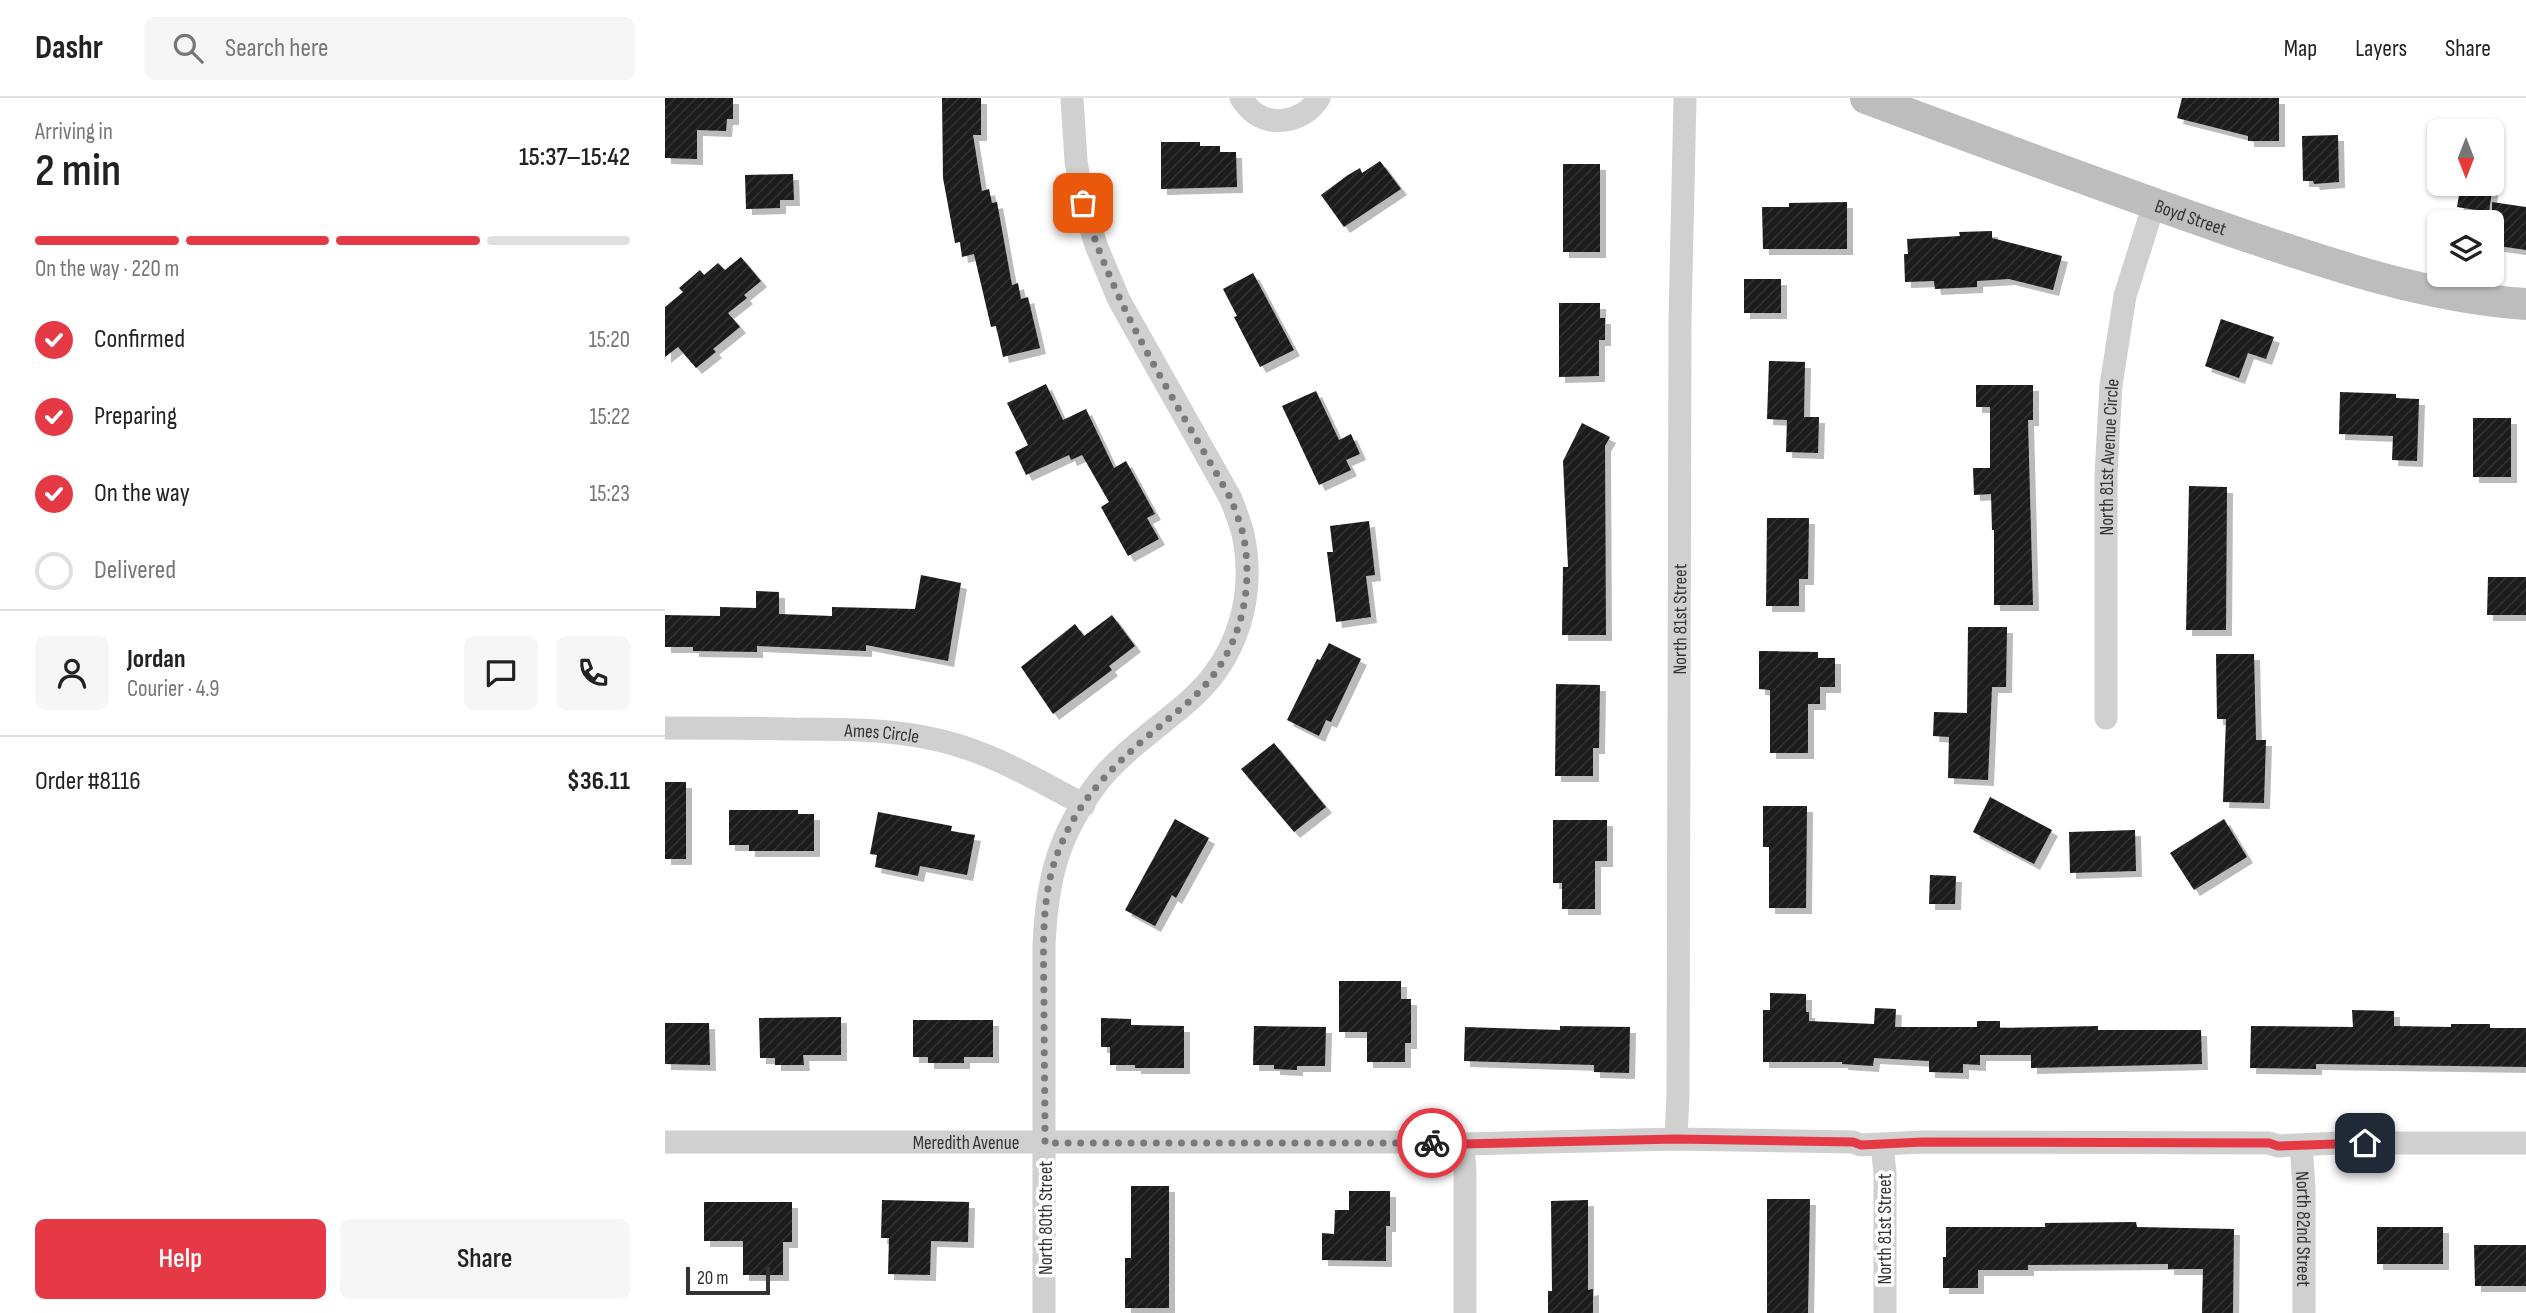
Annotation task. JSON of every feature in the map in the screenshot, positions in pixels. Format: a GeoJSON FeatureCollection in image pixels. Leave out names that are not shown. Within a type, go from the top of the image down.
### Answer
{"type":"FeatureCollection","features":[{"type":"Feature","properties":{"kind":"street","name":"North 80th Street"},"geometry":{"type":"LineString","coordinates":[[1044,1313],[1044,945],[1046,902],[1059,850],[1067,832],[1099,782],[1117,762],[1207,684],[1227,656],[1238,631],[1246,596],[1247,572],[1243,533],[1231,499],[1119,300],[1096,245],[1083,203],[1076,161],[1072,98]]}},
{"type":"Feature","properties":{"kind":"street"},"geometry":{"type":"LineString","coordinates":[[1241,98],[1252,112],[1273,121],[1294,119],[1313,108],[1319,98]]}},
{"type":"Feature","properties":{"kind":"street","name":"North 81st Street"},"geometry":{"type":"LineString","coordinates":[[1676,1139],[1680,320],[1685,98]]}},
{"type":"Feature","properties":{"kind":"street","name":"Boyd Street"},"geometry":{"type":"LineString","coordinates":[[1866,98],[2154,204],[2350,271],[2432,292],[2526,304]]}},
{"type":"Feature","properties":{"kind":"street","name":"North 81st Avenue Circle"},"geometry":{"type":"LineString","coordinates":[[2106,718],[2106,475],[2111,385],[2125,296],[2154,204]]}},
{"type":"Feature","properties":{"kind":"street","name":"Ames Circle"},"geometry":{"type":"LineString","coordinates":[[665,728],[837,729],[926,737],[1003,762],[1084,805]]}},
{"type":"Feature","properties":{"kind":"street","name":"Meredith Avenue"},"geometry":{"type":"LineString","coordinates":[[665,1142],[1462,1144],[1676,1139],[1853,1142],[1861,1145],[1923,1142],[2301,1145],[2526,1143]]}},
{"type":"Feature","properties":{"kind":"street"},"geometry":{"type":"LineString","coordinates":[[1462,1144],[1465,1173],[1465,1313]]}},
{"type":"Feature","properties":{"kind":"street","name":"North 81st Street"},"geometry":{"type":"LineString","coordinates":[[1882,1145],[1885,1174],[1885,1313]]}},
{"type":"Feature","properties":{"kind":"street","name":"North 82nd Street"},"geometry":{"type":"LineString","coordinates":[[2301,1145],[2304,1188],[2304,1313]]}},
{"type":"Feature","properties":{"kind":"building"},"geometry":{"type":"Polygon","coordinates":[[[665,98],[733,98],[733,119],[727,119],[726,131],[697,130],[697,159],[665,158],[665,98]]]}},
{"type":"Feature","properties":{"kind":"building"},"geometry":{"type":"Polygon","coordinates":[[[942,98],[981,98],[981,135],[973,135],[982,191],[989,189],[992,203],[997,202],[1012,285],[1018,283],[1021,299],[1028,297],[1040,348],[1003,357],[996,326],[991,327],[974,254],[962,257],[960,242],[955,243],[943,178],[942,98]]]}},
{"type":"Feature","properties":{"kind":"building"},"geometry":{"type":"Polygon","coordinates":[[[2182,98],[2279,98],[2279,141],[2248,141],[2248,136],[2177,118],[2182,98]]]}},
{"type":"Feature","properties":{"kind":"building"},"geometry":{"type":"Polygon","coordinates":[[[2338,135],[2339,182],[2314,184],[2313,181],[2303,181],[2302,136],[2338,135]]]}},
{"type":"Feature","properties":{"kind":"building"},"geometry":{"type":"Polygon","coordinates":[[[1161,142],[1200,142],[1200,146],[1220,146],[1220,152],[1236,152],[1237,187],[1161,189],[1161,142]]]}},
{"type":"Feature","properties":{"kind":"building"},"geometry":{"type":"Polygon","coordinates":[[[1380,161],[1401,189],[1344,227],[1321,195],[1360,168],[1362,173],[1380,161]]]}},
{"type":"Feature","properties":{"kind":"building"},"geometry":{"type":"Polygon","coordinates":[[[1563,164],[1600,164],[1600,252],[1563,252],[1563,164]]]}},
{"type":"Feature","properties":{"kind":"building"},"geometry":{"type":"Polygon","coordinates":[[[793,174],[794,200],[780,200],[780,208],[746,209],[745,175],[793,174]]]}},
{"type":"Feature","properties":{"kind":"building"},"geometry":{"type":"Polygon","coordinates":[[[2459,196],[2491,196],[2489,210],[2457,207],[2459,196]]]}},
{"type":"Feature","properties":{"kind":"building"},"geometry":{"type":"Polygon","coordinates":[[[1847,202],[1847,249],[1763,249],[1762,207],[1789,207],[1789,203],[1847,202]]]}},
{"type":"Feature","properties":{"kind":"building"},"geometry":{"type":"Polygon","coordinates":[[[2492,202],[2526,207],[2526,250],[2504,247],[2504,210],[2492,210],[2492,202]]]}},
{"type":"Feature","properties":{"kind":"building"},"geometry":{"type":"Polygon","coordinates":[[[1992,231],[1992,238],[2062,256],[2053,290],[2009,279],[1977,281],[1977,287],[1935,289],[1934,281],[1905,282],[1904,254],[1908,254],[1907,239],[1992,231]]]}},
{"type":"Feature","properties":{"kind":"building"},"geometry":{"type":"Polygon","coordinates":[[[741,257],[761,281],[744,295],[747,298],[728,313],[740,327],[713,349],[716,352],[696,368],[678,347],[665,357],[665,307],[683,292],[679,288],[700,270],[704,275],[718,263],[725,270],[741,257]]]}},
{"type":"Feature","properties":{"kind":"building"},"geometry":{"type":"Polygon","coordinates":[[[1253,273],[1294,350],[1260,367],[1223,289],[1253,273]]]}},
{"type":"Feature","properties":{"kind":"building"},"geometry":{"type":"Polygon","coordinates":[[[1744,279],[1781,279],[1781,313],[1744,313],[1744,279]]]}},
{"type":"Feature","properties":{"kind":"building"},"geometry":{"type":"Polygon","coordinates":[[[1559,303],[1600,303],[1600,318],[1605,318],[1605,340],[1599,340],[1599,376],[1559,377],[1559,303]]]}},
{"type":"Feature","properties":{"kind":"building"},"geometry":{"type":"Polygon","coordinates":[[[2221,319],[2274,337],[2266,359],[2248,353],[2239,378],[2205,366],[2221,319]]]}},
{"type":"Feature","properties":{"kind":"building"},"geometry":{"type":"Polygon","coordinates":[[[1769,361],[1805,362],[1804,417],[1819,417],[1818,453],[1786,452],[1787,420],[1767,419],[1769,361]]]}},
{"type":"Feature","properties":{"kind":"building"},"geometry":{"type":"Polygon","coordinates":[[[1046,384],[1063,420],[1086,409],[1114,468],[1126,461],[1155,514],[1147,518],[1159,539],[1128,556],[1101,507],[1109,502],[1082,455],[1071,460],[1069,455],[1026,475],[1015,452],[1028,445],[1007,403],[1046,384]]]}},
{"type":"Feature","properties":{"kind":"building"},"geometry":{"type":"Polygon","coordinates":[[[1976,385],[2033,385],[2033,420],[2028,420],[2033,605],[1994,605],[1991,494],[1974,495],[1973,468],[1990,468],[1990,407],[1976,407],[1976,385]]]}},
{"type":"Feature","properties":{"kind":"building"},"geometry":{"type":"Polygon","coordinates":[[[1316,391],[1339,440],[1351,434],[1360,454],[1346,460],[1351,470],[1319,485],[1282,406],[1316,391]]]}},
{"type":"Feature","properties":{"kind":"building"},"geometry":{"type":"Polygon","coordinates":[[[2340,392],[2396,394],[2396,398],[2419,399],[2417,461],[2392,460],[2393,436],[2339,434],[2340,392]]]}},
{"type":"Feature","properties":{"kind":"building"},"geometry":{"type":"Polygon","coordinates":[[[2473,418],[2511,418],[2511,477],[2473,477],[2473,418]]]}},
{"type":"Feature","properties":{"kind":"building"},"geometry":{"type":"Polygon","coordinates":[[[1582,423],[1610,437],[1605,446],[1606,635],[1562,635],[1563,567],[1568,567],[1563,461],[1582,423]]]}},
{"type":"Feature","properties":{"kind":"building"},"geometry":{"type":"Polygon","coordinates":[[[2189,486],[2227,487],[2226,630],[2186,630],[2189,486]]]}},
{"type":"Feature","properties":{"kind":"building"},"geometry":{"type":"Polygon","coordinates":[[[1767,518],[1809,518],[1808,579],[1799,579],[1799,606],[1766,606],[1767,518]]]}},
{"type":"Feature","properties":{"kind":"building"},"geometry":{"type":"Polygon","coordinates":[[[1369,521],[1375,575],[1366,576],[1371,617],[1336,622],[1327,552],[1333,552],[1330,526],[1369,521]]]}},
{"type":"Feature","properties":{"kind":"building"},"geometry":{"type":"Polygon","coordinates":[[[921,575],[961,583],[948,661],[866,645],[866,651],[757,646],[757,652],[693,651],[693,647],[665,647],[665,615],[720,616],[720,607],[756,608],[756,591],[779,592],[779,614],[832,616],[832,607],[915,609],[921,575]]]}},
{"type":"Feature","properties":{"kind":"building"},"geometry":{"type":"Polygon","coordinates":[[[2488,577],[2526,577],[2526,615],[2487,615],[2488,577]]]}},
{"type":"Feature","properties":{"kind":"building"},"geometry":{"type":"Polygon","coordinates":[[[1112,615],[1135,646],[1109,666],[1112,670],[1053,714],[1021,667],[1075,624],[1084,636],[1112,615]]]}},
{"type":"Feature","properties":{"kind":"building"},"geometry":{"type":"Polygon","coordinates":[[[1968,627],[2007,627],[2006,687],[1992,687],[1988,780],[1948,778],[1949,737],[1933,736],[1934,712],[1967,713],[1968,627]]]}},
{"type":"Feature","properties":{"kind":"building"},"geometry":{"type":"Polygon","coordinates":[[[1329,643],[1361,659],[1331,722],[1326,720],[1319,736],[1287,720],[1317,659],[1320,660],[1329,643]]]}},
{"type":"Feature","properties":{"kind":"building"},"geometry":{"type":"Polygon","coordinates":[[[1759,651],[1818,652],[1818,658],[1835,658],[1835,687],[1820,687],[1820,704],[1808,704],[1808,753],[1770,753],[1770,690],[1759,689],[1759,651]]]}},
{"type":"Feature","properties":{"kind":"building"},"geometry":{"type":"Polygon","coordinates":[[[2216,654],[2254,654],[2256,740],[2266,740],[2264,803],[2223,802],[2226,719],[2217,719],[2216,654]]]}},
{"type":"Feature","properties":{"kind":"building"},"geometry":{"type":"Polygon","coordinates":[[[1556,684],[1600,685],[1599,748],[1593,748],[1593,776],[1555,776],[1556,684]]]}},
{"type":"Feature","properties":{"kind":"building"},"geometry":{"type":"Polygon","coordinates":[[[1274,743],[1326,807],[1294,832],[1241,769],[1274,743]]]}},
{"type":"Feature","properties":{"kind":"building"},"geometry":{"type":"Polygon","coordinates":[[[665,782],[686,782],[686,859],[665,859],[665,782]]]}},
{"type":"Feature","properties":{"kind":"building"},"geometry":{"type":"Polygon","coordinates":[[[1990,797],[2052,830],[2034,864],[1973,832],[1990,797]]]}},
{"type":"Feature","properties":{"kind":"building"},"geometry":{"type":"Polygon","coordinates":[[[1763,806],[1807,806],[1806,908],[1769,908],[1769,847],[1763,847],[1763,806]]]}},
{"type":"Feature","properties":{"kind":"building"},"geometry":{"type":"Polygon","coordinates":[[[729,810],[798,810],[798,814],[814,814],[814,851],[749,851],[749,845],[729,845],[729,810]]]}},
{"type":"Feature","properties":{"kind":"building"},"geometry":{"type":"Polygon","coordinates":[[[878,812],[952,826],[951,831],[975,835],[967,875],[920,866],[918,876],[875,867],[877,855],[870,854],[878,812]]]}},
{"type":"Feature","properties":{"kind":"building"},"geometry":{"type":"Polygon","coordinates":[[[1175,819],[1209,838],[1176,898],[1172,895],[1155,926],[1125,910],[1175,819]]]}},
{"type":"Feature","properties":{"kind":"building"},"geometry":{"type":"Polygon","coordinates":[[[2224,819],[2247,857],[2194,890],[2170,853],[2224,819]]]}},
{"type":"Feature","properties":{"kind":"building"},"geometry":{"type":"Polygon","coordinates":[[[1553,820],[1607,820],[1607,861],[1595,861],[1595,909],[1562,909],[1562,883],[1553,883],[1553,820]]]}},
{"type":"Feature","properties":{"kind":"building"},"geometry":{"type":"Polygon","coordinates":[[[2135,830],[2136,871],[2070,873],[2069,832],[2135,830]]]}},
{"type":"Feature","properties":{"kind":"building"},"geometry":{"type":"Polygon","coordinates":[[[1930,875],[1956,876],[1955,904],[1929,904],[1930,875]]]}},
{"type":"Feature","properties":{"kind":"building"},"geometry":{"type":"Polygon","coordinates":[[[1339,981],[1401,981],[1401,999],[1411,999],[1411,1043],[1405,1043],[1405,1062],[1367,1062],[1367,1032],[1339,1032],[1339,981]]]}},
{"type":"Feature","properties":{"kind":"building"},"geometry":{"type":"Polygon","coordinates":[[[1770,993],[1806,994],[1809,1021],[1874,1024],[1875,1008],[1896,1009],[1895,1027],[1977,1027],[1977,1021],[2000,1021],[2000,1028],[2098,1026],[2098,1030],[2201,1030],[2202,1064],[2031,1068],[2031,1055],[1980,1055],[1980,1065],[1963,1064],[1963,1073],[1929,1072],[1929,1061],[1874,1058],[1873,1066],[1842,1062],[1763,1062],[1763,1010],[1770,1010],[1770,993]]]}},
{"type":"Feature","properties":{"kind":"building"},"geometry":{"type":"Polygon","coordinates":[[[2352,1010],[2394,1011],[2394,1026],[2451,1027],[2451,1024],[2490,1024],[2490,1028],[2526,1028],[2526,1067],[2316,1064],[2316,1069],[2250,1068],[2251,1026],[2353,1027],[2352,1010]]]}},
{"type":"Feature","properties":{"kind":"building"},"geometry":{"type":"Polygon","coordinates":[[[841,1017],[841,1055],[803,1055],[804,1065],[775,1065],[775,1058],[760,1058],[759,1018],[841,1017]]]}},
{"type":"Feature","properties":{"kind":"building"},"geometry":{"type":"Polygon","coordinates":[[[1101,1018],[1131,1019],[1131,1025],[1184,1026],[1184,1068],[1110,1065],[1110,1047],[1101,1047],[1101,1018]]]}},
{"type":"Feature","properties":{"kind":"building"},"geometry":{"type":"Polygon","coordinates":[[[913,1020],[993,1020],[993,1057],[964,1057],[964,1063],[928,1063],[928,1057],[913,1057],[913,1020]]]}},
{"type":"Feature","properties":{"kind":"building"},"geometry":{"type":"Polygon","coordinates":[[[665,1023],[709,1023],[710,1065],[665,1064],[665,1023]]]}},
{"type":"Feature","properties":{"kind":"building"},"geometry":{"type":"Polygon","coordinates":[[[1254,1026],[1326,1027],[1325,1066],[1297,1066],[1297,1070],[1274,1069],[1274,1065],[1253,1065],[1254,1026]]]}},
{"type":"Feature","properties":{"kind":"building"},"geometry":{"type":"Polygon","coordinates":[[[1560,1026],[1630,1027],[1629,1073],[1594,1072],[1594,1065],[1464,1061],[1465,1027],[1560,1030],[1560,1026]]]}},
{"type":"Feature","properties":{"kind":"building"},"geometry":{"type":"Polygon","coordinates":[[[1131,1186],[1169,1186],[1169,1308],[1125,1308],[1125,1258],[1131,1258],[1131,1186]]]}},
{"type":"Feature","properties":{"kind":"building"},"geometry":{"type":"Polygon","coordinates":[[[1349,1191],[1390,1191],[1386,1261],[1322,1260],[1322,1233],[1334,1234],[1335,1210],[1349,1210],[1349,1191]]]}},
{"type":"Feature","properties":{"kind":"building"},"geometry":{"type":"Polygon","coordinates":[[[1767,1199],[1810,1199],[1808,1313],[1767,1313],[1767,1199]]]}},
{"type":"Feature","properties":{"kind":"building"},"geometry":{"type":"Polygon","coordinates":[[[882,1200],[969,1202],[968,1242],[931,1241],[930,1275],[888,1274],[889,1238],[881,1238],[882,1200]]]}},
{"type":"Feature","properties":{"kind":"building"},"geometry":{"type":"Polygon","coordinates":[[[1588,1200],[1588,1290],[1593,1289],[1593,1313],[1548,1313],[1548,1291],[1552,1291],[1551,1201],[1588,1200]]]}},
{"type":"Feature","properties":{"kind":"building"},"geometry":{"type":"Polygon","coordinates":[[[704,1202],[792,1202],[792,1242],[783,1242],[783,1275],[743,1275],[743,1241],[704,1241],[704,1202]]]}},
{"type":"Feature","properties":{"kind":"building"},"geometry":{"type":"Polygon","coordinates":[[[2136,1222],[2137,1227],[2234,1229],[2233,1313],[2202,1313],[2203,1269],[2168,1269],[2168,1264],[2028,1265],[2028,1270],[1978,1270],[1978,1288],[1943,1288],[1946,1227],[2045,1227],[2045,1223],[2136,1222]]]}},
{"type":"Feature","properties":{"kind":"building"},"geometry":{"type":"Polygon","coordinates":[[[2377,1227],[2443,1227],[2443,1264],[2377,1264],[2377,1227]]]}},
{"type":"Feature","properties":{"kind":"building"},"geometry":{"type":"Polygon","coordinates":[[[2474,1245],[2526,1245],[2526,1286],[2475,1286],[2474,1245]]]}},
{"type":"Feature","properties":{"kind":"way so far"},"geometry":{"type":"LineString","coordinates":[[1083,203],[1096,245],[1119,300],[1231,499],[1243,533],[1247,572],[1246,596],[1238,631],[1227,656],[1207,684],[1117,762],[1099,782],[1067,832],[1059,850],[1046,902],[1045,1143],[1432,1143]]}},
{"type":"Feature","properties":{"kind":"route"},"geometry":{"type":"LineString","coordinates":[[1432,1143],[1676,1139],[1853,1142],[1861,1145],[1923,1142],[2269,1143],[2278,1146],[2365,1143]]}}]}
